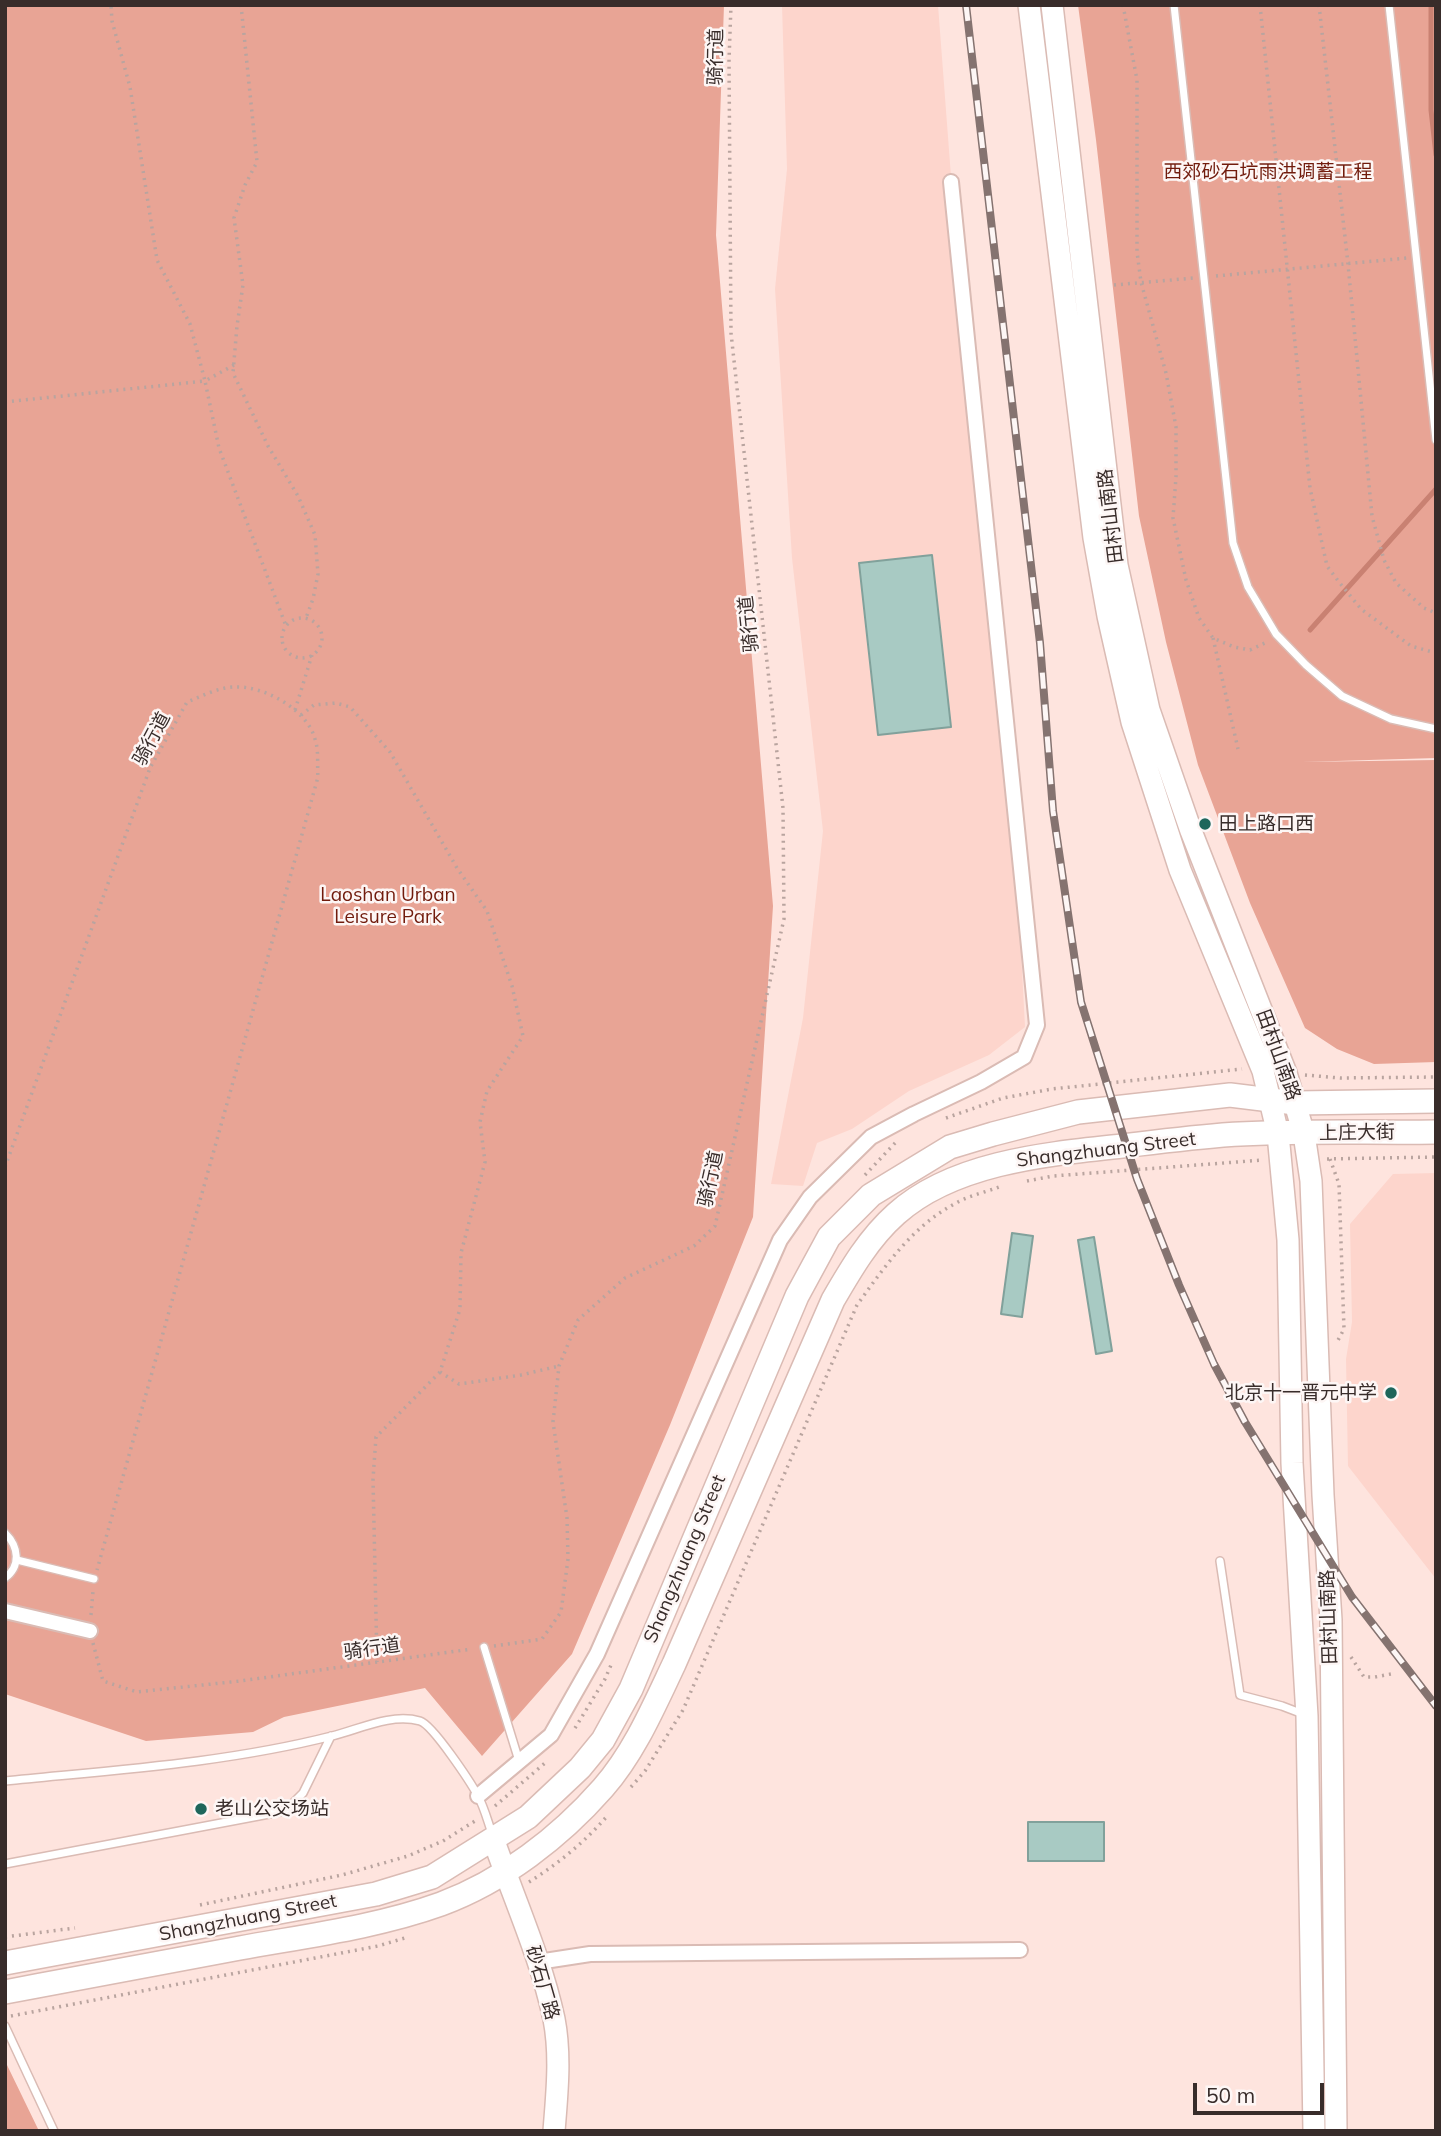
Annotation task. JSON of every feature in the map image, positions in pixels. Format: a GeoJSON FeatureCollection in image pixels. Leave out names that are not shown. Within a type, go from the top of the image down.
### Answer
{"type":"FeatureCollection","features":[{"type":"Feature","properties":{"kind":"main road","name":"田村山南路"},"geometry":{"type":"LineString","coordinates":[[1030,5],[1094,538],[1108,616],[1132,722],[1180,870],[1263,1071],[1278,1134],[1288,1240],[1292,1463],[1307,1716],[1314,2131]]}},
{"type":"Feature","properties":{"kind":"main road","name":"田村山南路"},"geometry":{"type":"LineString","coordinates":[[1052,5],[1117,565],[1149,710],[1191,831],[1282,1061],[1304,1134],[1311,1181],[1323,1495],[1331,1620],[1336,2131]]}},
{"type":"Feature","properties":{"kind":"main road","name":"Shangzhuang Street"},"geometry":{"type":"LineString","coordinates":[[5,1963],[376,1894],[432,1877],[494,1841],[528,1817],[580,1768],[603,1740],[631,1689],[797,1296],[829,1237],[871,1195],[950,1147],[1078,1112],[1230,1095],[1295,1102]]}},
{"type":"Feature","properties":{"kind":"main road","name":"上庄大街"},"geometry":{"type":"LineString","coordinates":[[1295,1102],[1436,1101]]}},
{"type":"Feature","properties":{"kind":"main road","name":"上庄大街"},"geometry":{"type":"LineString","coordinates":[[1278,1134],[1436,1132]]}},
{"type":"Feature","properties":{"kind":"main road","name":"Shangzhuang Street"},"geometry":{"type":"LineString","coordinates":[[5,1992],[377,1922],[442,1903],[505,1872],[535,1852],[575,1818],[605,1786],[625,1759],[674,1664],[833,1300],[860,1255],[896,1214],[926,1193],[954,1179],[1018,1159],[1223,1135],[1278,1134]]}},
{"type":"Feature","properties":{"kind":"main road","name":"砂石厂路"},"geometry":{"type":"LineString","coordinates":[[494,1841],[538,1962],[554,2020],[559,2073],[554,2131]]}},
{"type":"Feature","properties":{"kind":"street"},"geometry":{"type":"LineString","coordinates":[[478,1796],[551,1735],[597,1654],[780,1240],[802,1208],[871,1138],[1024,1057],[1037,1025],[951,182]]}},
{"type":"Feature","properties":{"kind":"street"},"geometry":{"type":"LineString","coordinates":[[5,1611],[90,1631]]}},
{"type":"Feature","properties":{"kind":"street"},"geometry":{"type":"LineString","coordinates":[[538,1962],[590,1954],[1020,1950]]}},
{"type":"Feature","properties":{"kind":"lane"},"geometry":{"type":"LineString","coordinates":[[1174,5],[1233,543],[1248,587],[1276,634],[1342,696],[1391,719],[1436,729]]}},
{"type":"Feature","properties":{"kind":"lane"},"geometry":{"type":"LineString","coordinates":[[1389,5],[1436,440]]}},
{"type":"Feature","properties":{"kind":"lane"},"geometry":{"type":"LineString","coordinates":[[5,1533],[13,1541],[17,1560],[15,1568],[5,1578]]}},
{"type":"Feature","properties":{"kind":"lane"},"geometry":{"type":"LineString","coordinates":[[17,1560],[94,1580]]}},
{"type":"Feature","properties":{"kind":"lane"},"geometry":{"type":"LineString","coordinates":[[1220,1561],[1240,1695],[1307,1716]]}},
{"type":"Feature","properties":{"kind":"lane"},"geometry":{"type":"LineString","coordinates":[[484,1647],[519,1762]]}},
{"type":"Feature","properties":{"kind":"lane"},"geometry":{"type":"LineString","coordinates":[[5,1781],[264,1751],[384,1721],[422,1721],[433,1730],[478,1796],[494,1841]]}},
{"type":"Feature","properties":{"kind":"lane"},"geometry":{"type":"LineString","coordinates":[[5,1864],[285,1811],[303,1793],[331,1736]]}},
{"type":"Feature","properties":{"kind":"lane"},"geometry":{"type":"LineString","coordinates":[[5,2026],[54,2131]]}},
{"type":"Feature","properties":{"kind":"path"},"geometry":{"type":"LineString","coordinates":[[111,5],[112,21],[130,87],[158,260],[190,324],[219,449],[286,626]]}},
{"type":"Feature","properties":{"kind":"path"},"geometry":{"type":"LineString","coordinates":[[241,5],[257,162],[245,184],[233,218],[243,285],[233,373],[268,446],[298,496],[315,535],[318,574],[306,618]]}},
{"type":"Feature","properties":{"kind":"path","name":"骑行道"},"geometry":{"type":"LineString","coordinates":[[5,1167],[150,768],[187,702],[218,690],[247,687],[276,698],[301,715],[315,739],[318,777],[94,1580],[90,1631],[103,1681],[137,1692],[542,1639],[561,1612],[568,1559],[567,1518],[553,1422],[559,1366],[578,1320],[625,1278],[694,1246],[715,1226],[785,919],[782,808],[731,333],[731,5]]}},
{"type":"Feature","properties":{"kind":"path"},"geometry":{"type":"LineString","coordinates":[[1123,5],[1137,80],[1138,252],[1141,282],[1166,373],[1176,428],[1177,477],[1173,518],[1186,579],[1199,618],[1213,638],[1238,749]]}},
{"type":"Feature","properties":{"kind":"path"},"geometry":{"type":"LineString","coordinates":[[1260,5],[1310,488],[1327,566],[1361,609],[1411,646],[1436,653]]}},
{"type":"Feature","properties":{"kind":"path"},"geometry":{"type":"LineString","coordinates":[[1319,5],[1349,264],[1371,503],[1377,538],[1384,560],[1396,583],[1424,608],[1436,613]]}},
{"type":"Feature","properties":{"kind":"path"},"geometry":{"type":"LineString","coordinates":[[1114,285],[1416,258]]}},
{"type":"Feature","properties":{"kind":"path"},"geometry":{"type":"LineString","coordinates":[[5,402],[205,381],[234,365]]}},
{"type":"Feature","properties":{"kind":"path"},"geometry":{"type":"LineString","coordinates":[[295,711],[312,656],[320,647],[322,634],[317,624],[306,618],[295,619],[286,626],[282,638],[287,651],[299,657],[312,656]]}},
{"type":"Feature","properties":{"kind":"path"},"geometry":{"type":"LineString","coordinates":[[1213,638],[1234,648],[1250,650],[1264,645],[1276,634]]}},
{"type":"Feature","properties":{"kind":"path"},"geometry":{"type":"LineString","coordinates":[[301,715],[314,705],[336,703],[350,707],[390,752],[457,868],[487,911],[512,986],[523,1036],[487,1091],[480,1122],[485,1162],[461,1253],[460,1309],[440,1373],[376,1437],[373,1479],[377,1662]]}},
{"type":"Feature","properties":{"kind":"path"},"geometry":{"type":"LineString","coordinates":[[1304,1134],[1329,1159],[1339,1184],[1344,1329],[1334,1350]]}},
{"type":"Feature","properties":{"kind":"path"},"geometry":{"type":"LineString","coordinates":[[440,1373],[459,1384],[521,1375],[559,1366]]}},
{"type":"Feature","properties":{"kind":"path"},"geometry":{"type":"LineString","coordinates":[[1350,1655],[1364,1677],[1391,1674]]}},
{"type":"Feature","properties":{"kind":"shaded area"},"geometry":{"type":"Polygon","coordinates":[[[782,5],[938,5],[975,493],[997,673],[1018,894],[1025,1027],[989,1055],[909,1091],[852,1129],[817,1143],[803,1186],[771,1184],[803,1018],[823,831],[792,558],[775,289],[787,169],[782,5]]]}},
{"type":"Feature","properties":{"kind":"shaded area","name":"北京十一晋元中学"},"geometry":{"type":"Polygon","coordinates":[[[1436,1173],[1436,1579],[1348,1466],[1346,1359],[1352,1322],[1350,1224],[1393,1174],[1436,1173]]]}},
{"type":"Feature","properties":{"kind":"green space","name":"Laoshan Urban Leisure Park"},"geometry":{"type":"Polygon","coordinates":[[[5,5],[724,5],[716,235],[773,906],[753,1217],[670,1425],[572,1654],[482,1756],[425,1688],[284,1717],[253,1732],[146,1741],[5,1694],[5,5]]]}},
{"type":"Feature","properties":{"kind":"green space","name":"西郊砂石坑雨洪调蓄工程"},"geometry":{"type":"Polygon","coordinates":[[[1078,5],[1436,5],[1436,758],[1302,762],[1436,760],[1436,1062],[1374,1064],[1337,1049],[1305,1028],[1250,903],[1198,765],[1166,642],[1139,516],[1078,5]]]}},
{"type":"Feature","properties":{"kind":"green space"},"geometry":{"type":"Polygon","coordinates":[[[7,2065],[39,2131],[5,2131],[7,2065]]]}},
{"type":"Feature","properties":{"kind":"building"},"geometry":{"type":"Polygon","coordinates":[[[932,555],[951,727],[878,735],[859,563],[932,555]]]}},
{"type":"Feature","properties":{"kind":"building"},"geometry":{"type":"Polygon","coordinates":[[[1012,1233],[1033,1236],[1022,1317],[1001,1314],[1012,1233]]]}},
{"type":"Feature","properties":{"kind":"building"},"geometry":{"type":"Polygon","coordinates":[[[1094,1237],[1112,1351],[1096,1354],[1078,1240],[1094,1237]]]}},
{"type":"Feature","properties":{"kind":"building"},"geometry":{"type":"Polygon","coordinates":[[[1028,1822],[1104,1822],[1104,1861],[1028,1861],[1028,1822]]]}},
{"type":"Feature","properties":{"kind":"waterway"},"geometry":{"type":"LineString","coordinates":[[1431,5],[1431,110],[1436,155]]}},
{"type":"Feature","properties":{"kind":"waterway"},"geometry":{"type":"LineString","coordinates":[[1310,630],[1436,489]]}},
{"type":"Feature","properties":{"kind":"railway"},"geometry":{"type":"LineString","coordinates":[[966,5],[1040,643],[1053,811],[1081,1002],[1137,1179],[1214,1364],[1245,1422],[1352,1597],[1436,1706]]}},
{"type":"Feature","properties":{"kind":"place","name":"田上路口西"},"geometry":{"type":"Point","coordinates":[1205,824]}},
{"type":"Feature","properties":{"kind":"place","name":"北京十一晋元中学"},"geometry":{"type":"Point","coordinates":[1391,1393]}},
{"type":"Feature","properties":{"kind":"place","name":"老山公交场站"},"geometry":{"type":"Point","coordinates":[201,1809]}}]}
